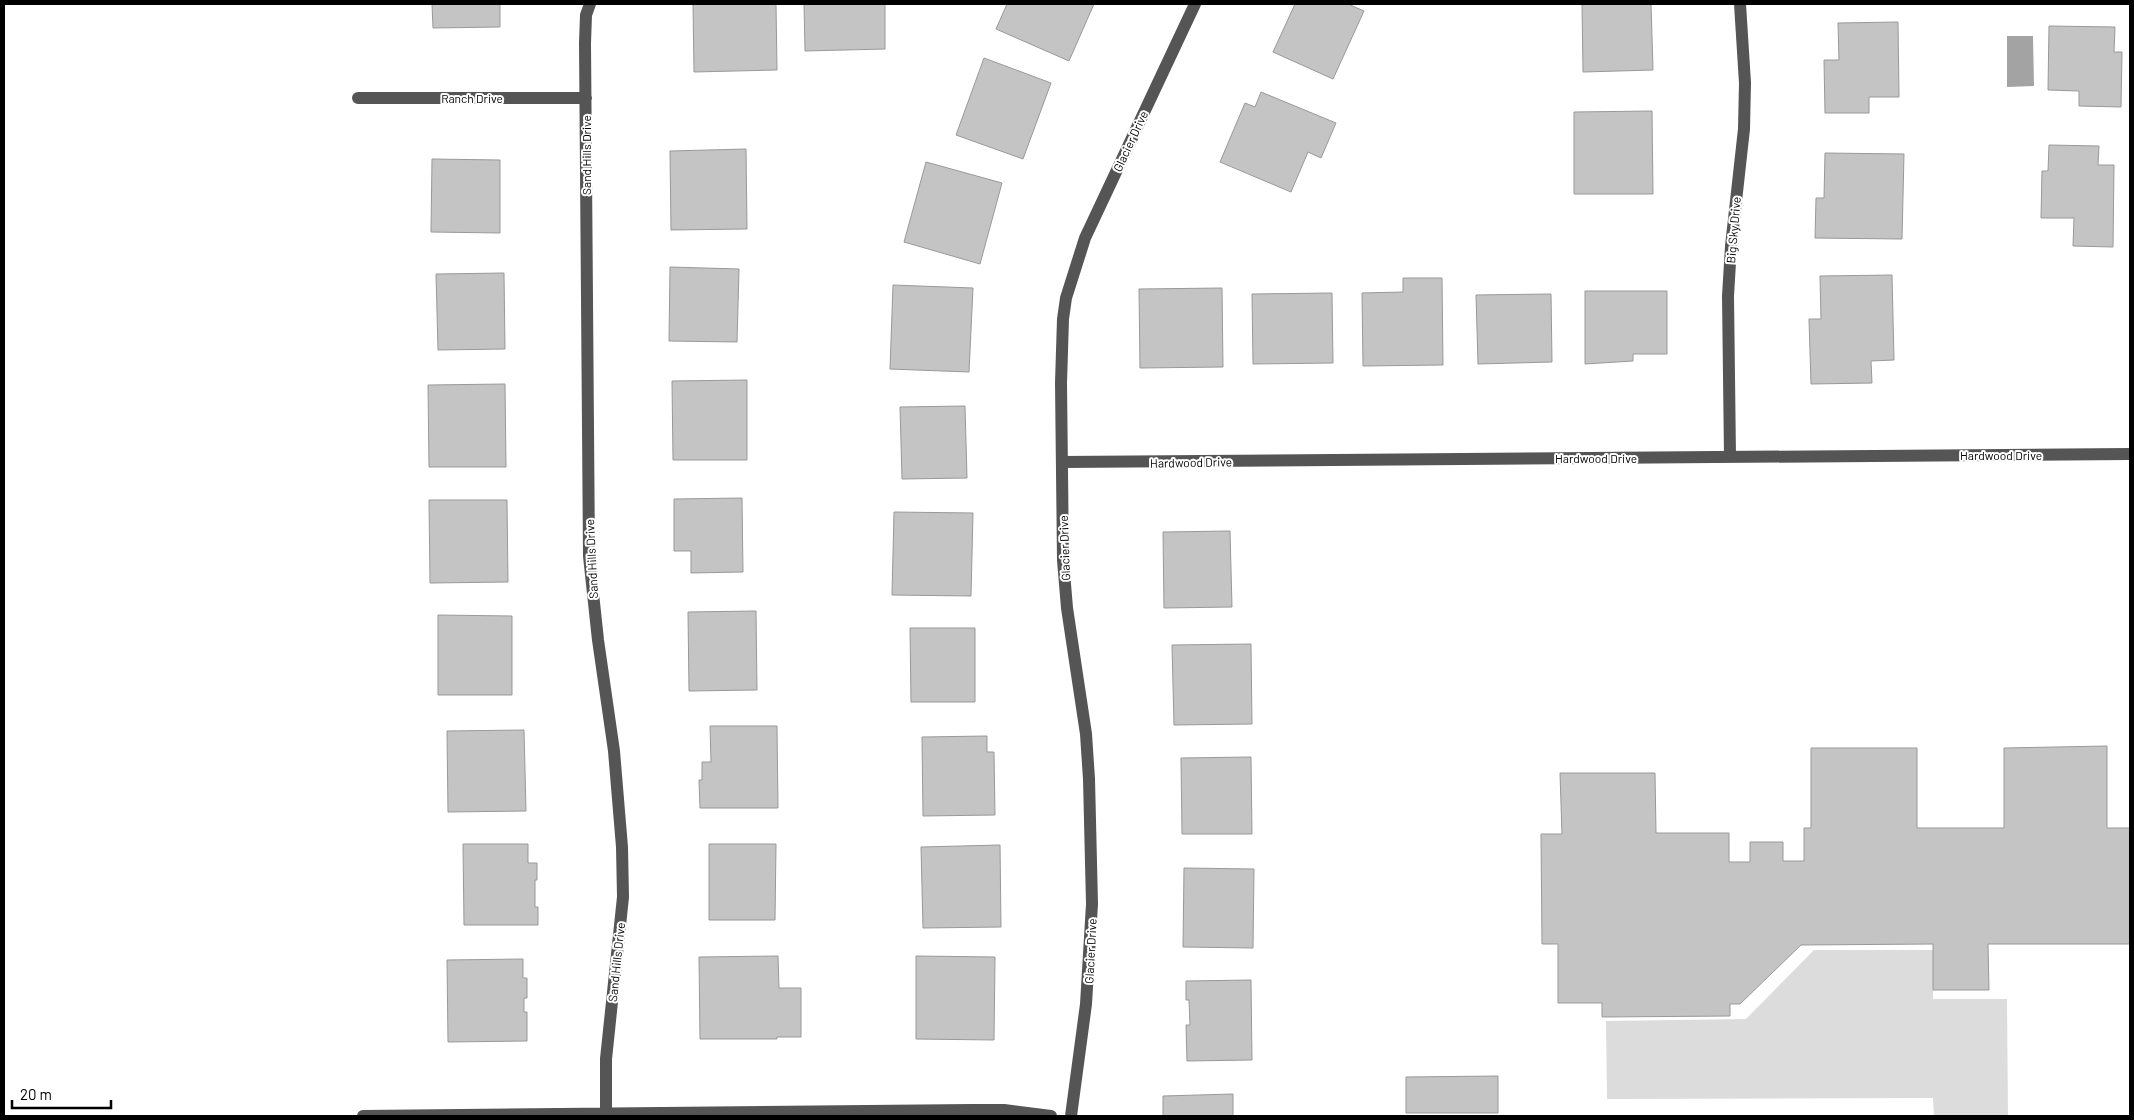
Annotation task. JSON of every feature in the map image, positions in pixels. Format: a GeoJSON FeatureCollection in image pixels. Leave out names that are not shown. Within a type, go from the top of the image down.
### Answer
{"type":"FeatureCollection","features":[{"type":"Feature","properties":{"kind":"street","name":"Sand Hills Drive"},"geometry":{"type":"LineString","coordinates":[[590,4],[586,14],[585,44],[589,556],[598,640],[614,751],[622,847],[623,897],[606,1060],[606,1113]]}},
{"type":"Feature","properties":{"kind":"street","name":"Glacier Drive"},"geometry":{"type":"LineString","coordinates":[[1071,1116],[1086,1004],[1092,895],[1090,779],[1086,734],[1067,608],[1063,560],[1062,336],[1066,298],[1075,268],[1101,204],[1195,4]]}},
{"type":"Feature","properties":{"kind":"street","name":"Big Sky Drive"},"geometry":{"type":"LineString","coordinates":[[1730,457],[1728,296],[1731,246],[1744,129],[1745,83],[1740,4]]}},
{"type":"Feature","properties":{"kind":"street","name":"Ranch Drive"},"geometry":{"type":"LineString","coordinates":[[358,98],[586,98]]}},
{"type":"Feature","properties":{"kind":"street","name":"Hardwood Drive"},"geometry":{"type":"LineString","coordinates":[[1062,462],[2130,454]]}},
{"type":"Feature","properties":{"kind":"street"},"geometry":{"type":"LineString","coordinates":[[363,1116],[972,1110],[1004,1110],[1051,1116]]}},
{"type":"Feature","properties":{"kind":"shaded area"},"geometry":{"type":"Polygon","coordinates":[[[2007,36],[2033,36],[2034,86],[2007,87],[2007,36]]]}},
{"type":"Feature","properties":{"kind":"shaded area"},"geometry":{"type":"Polygon","coordinates":[[[1814,950],[1933,950],[1933,999],[2007,999],[2008,1116],[1934,1116],[1933,1098],[1607,1099],[1606,1021],[1746,1019],[1814,950]]]}},
{"type":"Feature","properties":{"kind":"building"},"geometry":{"type":"Polygon","coordinates":[[[432,4],[500,4],[500,27],[433,28],[432,4]]]}},
{"type":"Feature","properties":{"kind":"building"},"geometry":{"type":"Polygon","coordinates":[[[693,4],[776,4],[777,70],[694,72],[693,4]]]}},
{"type":"Feature","properties":{"kind":"building"},"geometry":{"type":"Polygon","coordinates":[[[804,4],[885,4],[885,49],[805,51],[804,4]]]}},
{"type":"Feature","properties":{"kind":"building"},"geometry":{"type":"Polygon","coordinates":[[[1007,4],[1094,4],[1069,61],[996,29],[1007,4]]]}},
{"type":"Feature","properties":{"kind":"building"},"geometry":{"type":"Polygon","coordinates":[[[1295,4],[1348,4],[1364,11],[1333,79],[1273,52],[1295,4]]]}},
{"type":"Feature","properties":{"kind":"building"},"geometry":{"type":"Polygon","coordinates":[[[1582,4],[1651,4],[1653,70],[1583,72],[1582,4]]]}},
{"type":"Feature","properties":{"kind":"building"},"geometry":{"type":"Polygon","coordinates":[[[1898,22],[1899,97],[1869,97],[1869,113],[1825,113],[1824,60],[1839,60],[1838,23],[1898,22]]]}},
{"type":"Feature","properties":{"kind":"building"},"geometry":{"type":"Polygon","coordinates":[[[2049,26],[2115,27],[2114,52],[2122,52],[2121,107],[2079,106],[2079,91],[2048,90],[2049,26]]]}},
{"type":"Feature","properties":{"kind":"building"},"geometry":{"type":"Polygon","coordinates":[[[984,58],[1051,83],[1023,159],[956,135],[984,58]]]}},
{"type":"Feature","properties":{"kind":"building"},"geometry":{"type":"Polygon","coordinates":[[[1261,92],[1336,123],[1321,158],[1308,152],[1291,192],[1220,162],[1245,103],[1255,107],[1261,92]]]}},
{"type":"Feature","properties":{"kind":"building"},"geometry":{"type":"Polygon","coordinates":[[[1652,111],[1653,194],[1574,194],[1574,112],[1652,111]]]}},
{"type":"Feature","properties":{"kind":"building"},"geometry":{"type":"Polygon","coordinates":[[[2049,145],[2099,146],[2098,165],[2114,165],[2113,247],[2073,246],[2074,218],[2041,218],[2042,171],[2048,171],[2049,145]]]}},
{"type":"Feature","properties":{"kind":"building"},"geometry":{"type":"Polygon","coordinates":[[[746,149],[747,229],[671,230],[670,151],[746,149]]]}},
{"type":"Feature","properties":{"kind":"building"},"geometry":{"type":"Polygon","coordinates":[[[1825,153],[1904,154],[1902,239],[1815,238],[1816,198],[1824,198],[1825,153]]]}},
{"type":"Feature","properties":{"kind":"building"},"geometry":{"type":"Polygon","coordinates":[[[432,159],[500,160],[500,233],[431,232],[432,159]]]}},
{"type":"Feature","properties":{"kind":"building"},"geometry":{"type":"Polygon","coordinates":[[[926,162],[1002,183],[980,264],[904,242],[926,162]]]}},
{"type":"Feature","properties":{"kind":"building"},"geometry":{"type":"Polygon","coordinates":[[[670,267],[739,269],[737,342],[669,341],[670,267]]]}},
{"type":"Feature","properties":{"kind":"building"},"geometry":{"type":"Polygon","coordinates":[[[504,273],[505,349],[438,350],[436,274],[504,273]]]}},
{"type":"Feature","properties":{"kind":"building"},"geometry":{"type":"Polygon","coordinates":[[[1892,275],[1894,360],[1871,361],[1872,383],[1811,384],[1809,319],[1821,319],[1820,276],[1892,275]]]}},
{"type":"Feature","properties":{"kind":"building"},"geometry":{"type":"Polygon","coordinates":[[[1403,278],[1442,278],[1443,365],[1363,366],[1362,293],[1403,292],[1403,278]]]}},
{"type":"Feature","properties":{"kind":"building"},"geometry":{"type":"Polygon","coordinates":[[[893,285],[973,288],[969,372],[890,369],[893,285]]]}},
{"type":"Feature","properties":{"kind":"building"},"geometry":{"type":"Polygon","coordinates":[[[1222,288],[1223,367],[1140,368],[1139,289],[1222,288]]]}},
{"type":"Feature","properties":{"kind":"building"},"geometry":{"type":"Polygon","coordinates":[[[1585,291],[1667,291],[1667,354],[1633,354],[1633,361],[1585,364],[1585,291]]]}},
{"type":"Feature","properties":{"kind":"building"},"geometry":{"type":"Polygon","coordinates":[[[1332,293],[1333,363],[1253,364],[1252,294],[1332,293]]]}},
{"type":"Feature","properties":{"kind":"building"},"geometry":{"type":"Polygon","coordinates":[[[1551,294],[1552,362],[1478,364],[1476,295],[1551,294]]]}},
{"type":"Feature","properties":{"kind":"building"},"geometry":{"type":"Polygon","coordinates":[[[747,380],[747,460],[673,460],[672,381],[747,380]]]}},
{"type":"Feature","properties":{"kind":"building"},"geometry":{"type":"Polygon","coordinates":[[[505,384],[506,467],[429,467],[428,385],[505,384]]]}},
{"type":"Feature","properties":{"kind":"building"},"geometry":{"type":"Polygon","coordinates":[[[965,406],[967,478],[902,479],[900,407],[965,406]]]}},
{"type":"Feature","properties":{"kind":"building"},"geometry":{"type":"Polygon","coordinates":[[[742,498],[743,572],[691,573],[691,551],[674,551],[674,499],[742,498]]]}},
{"type":"Feature","properties":{"kind":"building"},"geometry":{"type":"Polygon","coordinates":[[[429,500],[507,500],[508,582],[430,583],[429,500]]]}},
{"type":"Feature","properties":{"kind":"building"},"geometry":{"type":"Polygon","coordinates":[[[894,512],[973,513],[971,596],[892,595],[894,512]]]}},
{"type":"Feature","properties":{"kind":"building"},"geometry":{"type":"Polygon","coordinates":[[[1230,531],[1232,607],[1164,608],[1163,532],[1230,531]]]}},
{"type":"Feature","properties":{"kind":"building"},"geometry":{"type":"Polygon","coordinates":[[[756,611],[757,690],[689,691],[688,612],[756,611]]]}},
{"type":"Feature","properties":{"kind":"building"},"geometry":{"type":"Polygon","coordinates":[[[438,615],[512,616],[512,695],[438,695],[438,615]]]}},
{"type":"Feature","properties":{"kind":"building"},"geometry":{"type":"Polygon","coordinates":[[[910,628],[975,628],[975,702],[911,702],[910,628]]]}},
{"type":"Feature","properties":{"kind":"building"},"geometry":{"type":"Polygon","coordinates":[[[1251,644],[1252,724],[1174,725],[1172,645],[1251,644]]]}},
{"type":"Feature","properties":{"kind":"building"},"geometry":{"type":"Polygon","coordinates":[[[710,726],[777,726],[778,808],[700,808],[699,780],[702,780],[702,762],[711,762],[710,726]]]}},
{"type":"Feature","properties":{"kind":"building"},"geometry":{"type":"Polygon","coordinates":[[[524,730],[526,811],[448,812],[447,731],[524,730]]]}},
{"type":"Feature","properties":{"kind":"building"},"geometry":{"type":"Polygon","coordinates":[[[987,736],[987,752],[994,752],[995,815],[923,816],[922,737],[987,736]]]}},
{"type":"Feature","properties":{"kind":"building"},"geometry":{"type":"Polygon","coordinates":[[[2107,746],[2107,828],[2130,828],[2130,944],[1988,944],[1989,990],[1933,990],[1933,944],[1801,945],[1740,1004],[1730,1004],[1730,1016],[1602,1017],[1602,1003],[1558,1003],[1558,944],[1542,944],[1541,834],[1562,834],[1560,773],[1655,773],[1656,833],[1729,833],[1729,862],[1750,862],[1750,842],[1783,842],[1783,861],[1804,861],[1804,828],[1811,828],[1811,748],[1917,748],[1917,828],[2004,828],[2004,748],[2107,746]]]}},
{"type":"Feature","properties":{"kind":"building"},"geometry":{"type":"Polygon","coordinates":[[[1251,757],[1252,834],[1182,834],[1181,758],[1251,757]]]}},
{"type":"Feature","properties":{"kind":"building"},"geometry":{"type":"Polygon","coordinates":[[[463,844],[528,844],[528,863],[537,863],[535,907],[538,907],[538,925],[464,925],[463,844]]]}},
{"type":"Feature","properties":{"kind":"building"},"geometry":{"type":"Polygon","coordinates":[[[709,844],[776,844],[775,920],[709,920],[709,844]]]}},
{"type":"Feature","properties":{"kind":"building"},"geometry":{"type":"Polygon","coordinates":[[[1000,845],[1001,927],[923,928],[921,847],[1000,845]]]}},
{"type":"Feature","properties":{"kind":"building"},"geometry":{"type":"Polygon","coordinates":[[[1184,868],[1254,869],[1253,948],[1183,947],[1184,868]]]}},
{"type":"Feature","properties":{"kind":"building"},"geometry":{"type":"Polygon","coordinates":[[[778,956],[779,988],[801,988],[801,1037],[777,1037],[777,1039],[700,1039],[699,957],[778,956]]]}},
{"type":"Feature","properties":{"kind":"building"},"geometry":{"type":"Polygon","coordinates":[[[916,956],[995,957],[994,1040],[916,1039],[916,956]]]}},
{"type":"Feature","properties":{"kind":"building"},"geometry":{"type":"Polygon","coordinates":[[[523,959],[523,978],[527,978],[527,998],[524,998],[524,1012],[527,1012],[527,1041],[448,1042],[447,960],[523,959]]]}},
{"type":"Feature","properties":{"kind":"building"},"geometry":{"type":"Polygon","coordinates":[[[1251,980],[1252,1060],[1187,1061],[1186,1025],[1190,1025],[1189,1000],[1186,1000],[1186,981],[1251,980]]]}},
{"type":"Feature","properties":{"kind":"building"},"geometry":{"type":"Polygon","coordinates":[[[1498,1076],[1498,1113],[1406,1113],[1406,1077],[1498,1076]]]}},
{"type":"Feature","properties":{"kind":"building"},"geometry":{"type":"Polygon","coordinates":[[[1233,1094],[1233,1116],[1163,1116],[1163,1096],[1233,1094]]]}}]}
